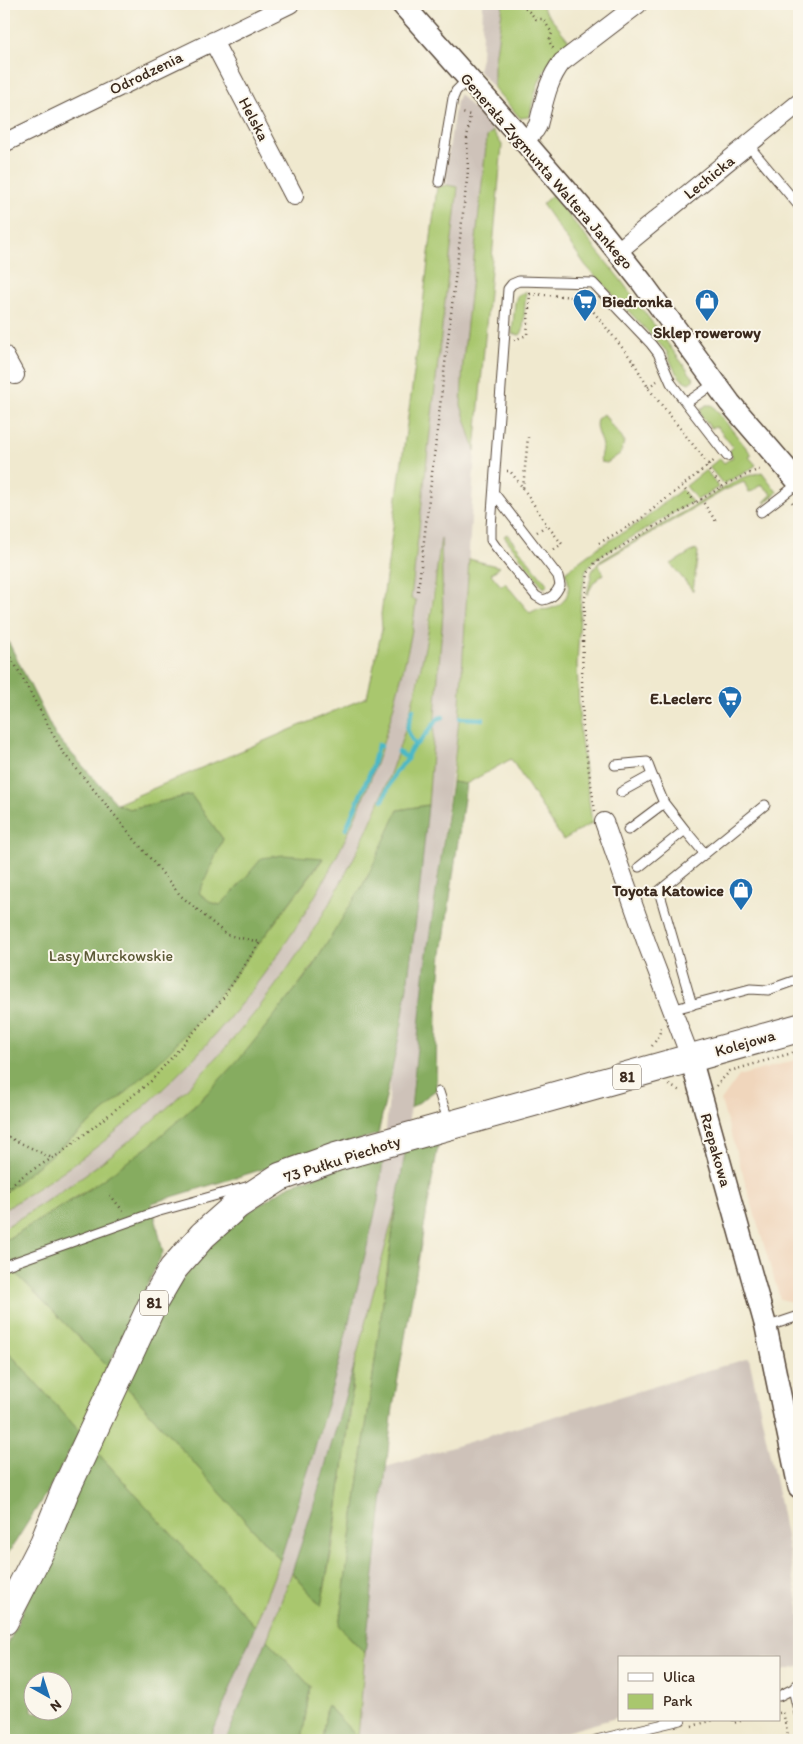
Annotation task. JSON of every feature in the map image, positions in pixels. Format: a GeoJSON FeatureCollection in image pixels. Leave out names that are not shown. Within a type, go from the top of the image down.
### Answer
{"type":"FeatureCollection","features":[{"type":"Feature","properties":{"kind":"main road","name":"Kolejowa"},"geometry":{"type":"LineString","coordinates":[[691,1059],[799,1028]]}},
{"type":"Feature","properties":{"kind":"main road","name":"73 Pułku Piechoty"},"geometry":{"type":"LineString","coordinates":[[4,1621],[44,1543],[152,1305],[173,1269],[203,1235],[237,1205],[280,1177],[336,1157],[691,1059]]}},
{"type":"Feature","properties":{"kind":"main road","name":"73 Pułku Piechoty"},"geometry":{"type":"LineString","coordinates":[[4,1592],[66,1491]]}},
{"type":"Feature","properties":{"kind":"street","name":"Odrodzenia"},"geometry":{"type":"LineString","coordinates":[[4,143],[290,4]]}},
{"type":"Feature","properties":{"kind":"street","name":"Generała Zygmunta Waltera Jankego"},"geometry":{"type":"LineString","coordinates":[[402,4],[524,141],[618,251],[750,428],[799,483]]}},
{"type":"Feature","properties":{"kind":"street"},"geometry":{"type":"LineString","coordinates":[[524,141],[538,125],[549,82],[554,71],[562,62],[638,4]]}},
{"type":"Feature","properties":{"kind":"street","name":"Helska"},"geometry":{"type":"LineString","coordinates":[[213,41],[294,196]]}},
{"type":"Feature","properties":{"kind":"street","name":"Lechicka"},"geometry":{"type":"LineString","coordinates":[[618,251],[799,103]]}},
{"type":"Feature","properties":{"kind":"street"},"geometry":{"type":"LineString","coordinates":[[4,355],[15,375]]}},
{"type":"Feature","properties":{"kind":"street","name":"Rzepakowa"},"geometry":{"type":"LineString","coordinates":[[600,818],[666,1016],[691,1059],[766,1327],[799,1487]]}},
{"type":"Feature","properties":{"kind":"lane"},"geometry":{"type":"LineString","coordinates":[[439,182],[453,98],[456,90],[469,79]]}},
{"type":"Feature","properties":{"kind":"lane"},"geometry":{"type":"LineString","coordinates":[[748,145],[799,206]]}},
{"type":"Feature","properties":{"kind":"lane"},"geometry":{"type":"LineString","coordinates":[[494,493],[558,576],[560,585],[556,593],[550,598],[543,600],[530,589],[492,540],[491,527],[508,289],[512,284],[519,281],[593,282],[658,353],[671,383],[726,454]]}},
{"type":"Feature","properties":{"kind":"lane"},"geometry":{"type":"LineString","coordinates":[[686,403],[715,382]]}},
{"type":"Feature","properties":{"kind":"lane"},"geometry":{"type":"LineString","coordinates":[[761,512],[799,483]]}},
{"type":"Feature","properties":{"kind":"lane"},"geometry":{"type":"LineString","coordinates":[[614,765],[647,762],[664,803],[705,854]]}},
{"type":"Feature","properties":{"kind":"lane"},"geometry":{"type":"LineString","coordinates":[[621,792],[652,775]]}},
{"type":"Feature","properties":{"kind":"lane"},"geometry":{"type":"LineString","coordinates":[[628,830],[664,803]]}},
{"type":"Feature","properties":{"kind":"lane"},"geometry":{"type":"LineString","coordinates":[[692,1005],[659,891],[765,805]]}},
{"type":"Feature","properties":{"kind":"lane"},"geometry":{"type":"LineString","coordinates":[[639,867],[685,830]]}},
{"type":"Feature","properties":{"kind":"lane"},"geometry":{"type":"LineString","coordinates":[[666,1016],[692,1005],[750,990],[768,990],[799,979]]}},
{"type":"Feature","properties":{"kind":"lane"},"geometry":{"type":"LineString","coordinates":[[439,1092],[450,1126]]}},
{"type":"Feature","properties":{"kind":"lane"},"geometry":{"type":"LineString","coordinates":[[4,1266],[156,1212],[280,1177]]}},
{"type":"Feature","properties":{"kind":"lane"},"geometry":{"type":"LineString","coordinates":[[766,1327],[799,1316]]}},
{"type":"Feature","properties":{"kind":"lane"},"geometry":{"type":"LineString","coordinates":[[780,1695],[796,1686],[799,1714]]}},
{"type":"Feature","properties":{"kind":"lane"},"geometry":{"type":"LineString","coordinates":[[596,1740],[672,1722]]}},
{"type":"Feature","properties":{"kind":"path"},"geometry":{"type":"LineString","coordinates":[[522,4],[536,19],[543,19],[552,33],[548,41],[562,62]]}},
{"type":"Feature","properties":{"kind":"path"},"geometry":{"type":"LineString","coordinates":[[418,591],[468,171],[470,115],[469,113],[451,111]]}},
{"type":"Feature","properties":{"kind":"path"},"geometry":{"type":"LineString","coordinates":[[504,340],[516,340],[527,334],[530,294],[577,297],[584,300],[633,361],[649,389],[722,487]]}},
{"type":"Feature","properties":{"kind":"path"},"geometry":{"type":"LineString","coordinates":[[523,488],[528,437]]}},
{"type":"Feature","properties":{"kind":"path"},"geometry":{"type":"LineString","coordinates":[[599,543],[638,521],[707,466],[726,454]]}},
{"type":"Feature","properties":{"kind":"path"},"geometry":{"type":"LineString","coordinates":[[600,818],[588,770],[582,717],[584,606],[588,573],[595,563],[602,558],[722,487],[742,476],[764,468]]}},
{"type":"Feature","properties":{"kind":"path"},"geometry":{"type":"LineString","coordinates":[[496,470],[510,471],[562,544],[544,558]]}},
{"type":"Feature","properties":{"kind":"path"},"geometry":{"type":"LineString","coordinates":[[682,486],[696,503]]}},
{"type":"Feature","properties":{"kind":"path"},"geometry":{"type":"LineString","coordinates":[[701,499],[717,522]]}},
{"type":"Feature","properties":{"kind":"path"},"geometry":{"type":"LineString","coordinates":[[529,539],[547,525]]}},
{"type":"Feature","properties":{"kind":"path"},"geometry":{"type":"LineString","coordinates":[[4,644],[5,650],[62,751],[181,896],[227,935],[260,942],[221,1001],[151,1081],[52,1158],[4,1189]]}},
{"type":"Feature","properties":{"kind":"path"},"geometry":{"type":"LineString","coordinates":[[659,1036],[666,1016]]}},
{"type":"Feature","properties":{"kind":"path"},"geometry":{"type":"LineString","coordinates":[[714,1087],[721,1083],[733,1070],[799,1051]]}},
{"type":"Feature","properties":{"kind":"path"},"geometry":{"type":"LineString","coordinates":[[665,1083],[687,1094]]}},
{"type":"Feature","properties":{"kind":"path"},"geometry":{"type":"LineString","coordinates":[[4,1135],[52,1158]]}},
{"type":"Feature","properties":{"kind":"path"},"geometry":{"type":"LineString","coordinates":[[4,1197],[12,1184]]}},
{"type":"Feature","properties":{"kind":"path"},"geometry":{"type":"LineString","coordinates":[[110,1195],[124,1212],[128,1222]]}},
{"type":"Feature","properties":{"kind":"path"},"geometry":{"type":"LineString","coordinates":[[780,1713],[783,1712],[789,1740]]}},
{"type":"Feature","properties":{"kind":"shaded area"},"geometry":{"type":"Polygon","coordinates":[[[483,4],[503,4],[494,67],[494,88],[478,70],[481,58],[483,4]]]}},
{"type":"Feature","properties":{"kind":"shaded area"},"geometry":{"type":"Polygon","coordinates":[[[460,94],[493,131],[487,138],[463,361],[461,405],[475,451],[459,720],[425,967],[406,1147],[396,1206],[354,1366],[313,1508],[292,1572],[267,1640],[226,1740],[210,1740],[280,1560],[322,1426],[351,1313],[384,1153],[391,1073],[402,1023],[418,905],[428,805],[443,613],[441,541],[423,656],[392,771],[342,882],[299,952],[261,1005],[221,1052],[177,1099],[140,1132],[99,1165],[54,1197],[4,1228],[4,1210],[91,1152],[166,1087],[209,1042],[286,944],[314,899],[347,834],[372,776],[385,739],[408,653],[415,611],[411,599],[458,187],[447,185],[446,169],[456,102],[460,94]]]}},
{"type":"Feature","properties":{"kind":"shaded area"},"geometry":{"type":"Polygon","coordinates":[[[799,1059],[799,1310],[796,1311],[792,1302],[780,1299],[721,1101],[739,1076],[799,1059]]]}},
{"type":"Feature","properties":{"kind":"shaded area"},"geometry":{"type":"Polygon","coordinates":[[[749,1358],[778,1493],[799,1607],[799,1666],[780,1671],[780,1656],[618,1656],[618,1717],[537,1740],[357,1740],[386,1467],[749,1358]]]}},
{"type":"Feature","properties":{"kind":"green space"},"geometry":{"type":"Polygon","coordinates":[[[503,4],[541,4],[570,42],[548,65],[539,82],[528,117],[520,118],[494,88],[494,67],[503,4]]]}},
{"type":"Feature","properties":{"kind":"green space"},"geometry":{"type":"Polygon","coordinates":[[[493,131],[502,145],[475,451],[461,405],[463,361],[487,137],[493,131]]]}},
{"type":"Feature","properties":{"kind":"green space"},"geometry":{"type":"Polygon","coordinates":[[[447,185],[458,187],[411,599],[416,600],[415,613],[394,705],[379,755],[361,803],[340,850],[316,895],[259,981],[227,1021],[180,1072],[117,1131],[69,1167],[4,1210],[4,1193],[75,1136],[144,1076],[186,1032],[239,969],[323,859],[235,890],[220,905],[212,903],[199,893],[223,839],[191,795],[129,809],[117,804],[367,697],[382,629],[381,614],[420,329],[437,187],[447,185]]]}},
{"type":"Feature","properties":{"kind":"green space"},"geometry":{"type":"Polygon","coordinates":[[[552,195],[620,279],[694,379],[689,383],[678,375],[667,352],[586,266],[542,204],[552,195]]]}},
{"type":"Feature","properties":{"kind":"green space"},"geometry":{"type":"Polygon","coordinates":[[[526,291],[523,331],[520,335],[512,334],[515,302],[517,296],[526,291]]]}},
{"type":"Feature","properties":{"kind":"green space"},"geometry":{"type":"Polygon","coordinates":[[[706,405],[712,405],[752,455],[749,457],[756,465],[723,484],[709,467],[720,458],[724,463],[733,457],[729,452],[733,447],[717,427],[711,428],[701,415],[700,410],[706,405]]]}},
{"type":"Feature","properties":{"kind":"green space"},"geometry":{"type":"Polygon","coordinates":[[[603,414],[624,442],[621,453],[607,463],[601,462],[602,446],[596,426],[597,419],[603,414]]]}},
{"type":"Feature","properties":{"kind":"green space"},"geometry":{"type":"Polygon","coordinates":[[[706,470],[719,487],[697,500],[686,486],[706,470]]]}},
{"type":"Feature","properties":{"kind":"green space"},"geometry":{"type":"Polygon","coordinates":[[[762,472],[777,492],[765,503],[772,494],[761,484],[749,492],[744,482],[725,490],[598,564],[604,574],[594,582],[587,595],[592,571],[600,561],[741,478],[762,472]]]}},
{"type":"Feature","properties":{"kind":"green space"},"geometry":{"type":"Polygon","coordinates":[[[682,489],[692,502],[595,559],[586,570],[581,598],[577,664],[580,733],[592,823],[563,840],[511,759],[466,784],[452,782],[459,720],[469,559],[500,567],[491,574],[501,586],[505,583],[530,613],[536,610],[552,608],[558,606],[568,593],[565,572],[600,546],[642,521],[682,489]]]}},
{"type":"Feature","properties":{"kind":"green space"},"geometry":{"type":"Polygon","coordinates":[[[507,534],[548,585],[544,588],[504,536],[507,534]]]}},
{"type":"Feature","properties":{"kind":"green space"},"geometry":{"type":"Polygon","coordinates":[[[441,538],[443,613],[428,805],[398,810],[371,871],[322,952],[270,1022],[213,1087],[182,1117],[133,1159],[78,1196],[4,1241],[4,1228],[90,1171],[140,1132],[180,1095],[219,1055],[255,1013],[319,921],[347,872],[371,822],[404,733],[415,694],[427,634],[441,538]]]}},
{"type":"Feature","properties":{"kind":"green space"},"geometry":{"type":"Polygon","coordinates":[[[696,549],[698,552],[693,591],[671,564],[696,549]]]}},
{"type":"Feature","properties":{"kind":"green space","name":"Lasy Murckowskie"},"geometry":{"type":"Polygon","coordinates":[[[4,633],[55,735],[117,804],[129,809],[191,795],[223,839],[199,893],[212,903],[220,905],[262,858],[283,855],[323,858],[223,990],[187,1032],[122,1096],[4,1193],[4,633]]]}},
{"type":"Feature","properties":{"kind":"green space"},"geometry":{"type":"Polygon","coordinates":[[[452,782],[466,784],[442,954],[437,1008],[436,1090],[411,1108],[425,967],[452,782]]]}},
{"type":"Feature","properties":{"kind":"green space"},"geometry":{"type":"Polygon","coordinates":[[[428,805],[418,905],[402,1023],[378,1134],[152,1203],[163,1252],[108,1367],[4,1261],[4,1241],[81,1195],[149,1146],[199,1102],[247,1050],[310,971],[367,878],[398,810],[428,805]]]}},
{"type":"Feature","properties":{"kind":"green space"},"geometry":{"type":"Polygon","coordinates":[[[445,1137],[438,1146],[393,1407],[365,1653],[339,1626],[396,1206],[406,1147],[445,1137]]]}},
{"type":"Feature","properties":{"kind":"green space"},"geometry":{"type":"Polygon","coordinates":[[[384,1153],[378,1201],[339,1363],[280,1560],[124,1384],[158,1316],[185,1276],[220,1236],[244,1215],[290,1185],[384,1153]]]}},
{"type":"Feature","properties":{"kind":"green space"},"geometry":{"type":"Polygon","coordinates":[[[396,1206],[339,1626],[365,1653],[358,1738],[327,1705],[322,1740],[302,1740],[310,1686],[267,1640],[292,1572],[321,1606],[333,1544],[350,1416],[354,1366],[396,1206]]]}},
{"type":"Feature","properties":{"kind":"green space"},"geometry":{"type":"Polygon","coordinates":[[[4,1261],[108,1367],[80,1432],[4,1347],[4,1261]]]}},
{"type":"Feature","properties":{"kind":"green space"},"geometry":{"type":"Polygon","coordinates":[[[4,1347],[80,1432],[50,1487],[4,1560],[4,1347]]]}},
{"type":"Feature","properties":{"kind":"green space"},"geometry":{"type":"Polygon","coordinates":[[[354,1366],[341,1487],[321,1606],[292,1572],[313,1508],[354,1366]]]}},
{"type":"Feature","properties":{"kind":"green space"},"geometry":{"type":"Polygon","coordinates":[[[124,1384],[280,1560],[255,1626],[94,1449],[124,1384]]]}},
{"type":"Feature","properties":{"kind":"green space"},"geometry":{"type":"Polygon","coordinates":[[[94,1449],[255,1626],[210,1740],[4,1740],[4,1653],[94,1449]]]}},
{"type":"Feature","properties":{"kind":"green space"},"geometry":{"type":"Polygon","coordinates":[[[267,1640],[310,1686],[302,1740],[226,1740],[267,1640]]]}},
{"type":"Feature","properties":{"kind":"green space"},"geometry":{"type":"Polygon","coordinates":[[[327,1705],[358,1738],[357,1740],[322,1740],[327,1705]]]}},
{"type":"Feature","properties":{"kind":"waterway"},"geometry":{"type":"LineString","coordinates":[[413,709],[407,729],[414,744]]}},
{"type":"Feature","properties":{"kind":"waterway"},"geometry":{"type":"LineString","coordinates":[[383,800],[395,772],[407,760],[410,751],[439,718],[443,717]]}},
{"type":"Feature","properties":{"kind":"waterway"},"geometry":{"type":"LineString","coordinates":[[460,718],[483,719]]}},
{"type":"Feature","properties":{"kind":"waterway"},"geometry":{"type":"LineString","coordinates":[[346,829],[372,768],[378,745],[381,746]]}},
{"type":"Feature","properties":{"kind":"waterway"},"geometry":{"type":"LineString","coordinates":[[398,752],[406,757]]}},
{"type":"Feature","properties":{"kind":"place","name":"Biedronka"},"geometry":{"type":"Point","coordinates":[585,322]}},
{"type":"Feature","properties":{"kind":"place","name":"Sklep rowerowy"},"geometry":{"type":"Point","coordinates":[707,322]}},
{"type":"Feature","properties":{"kind":"place","name":"E.Leclerc"},"geometry":{"type":"Point","coordinates":[730,719]}},
{"type":"Feature","properties":{"kind":"place","name":"Toyota Katowice"},"geometry":{"type":"Point","coordinates":[741,911]}}]}
